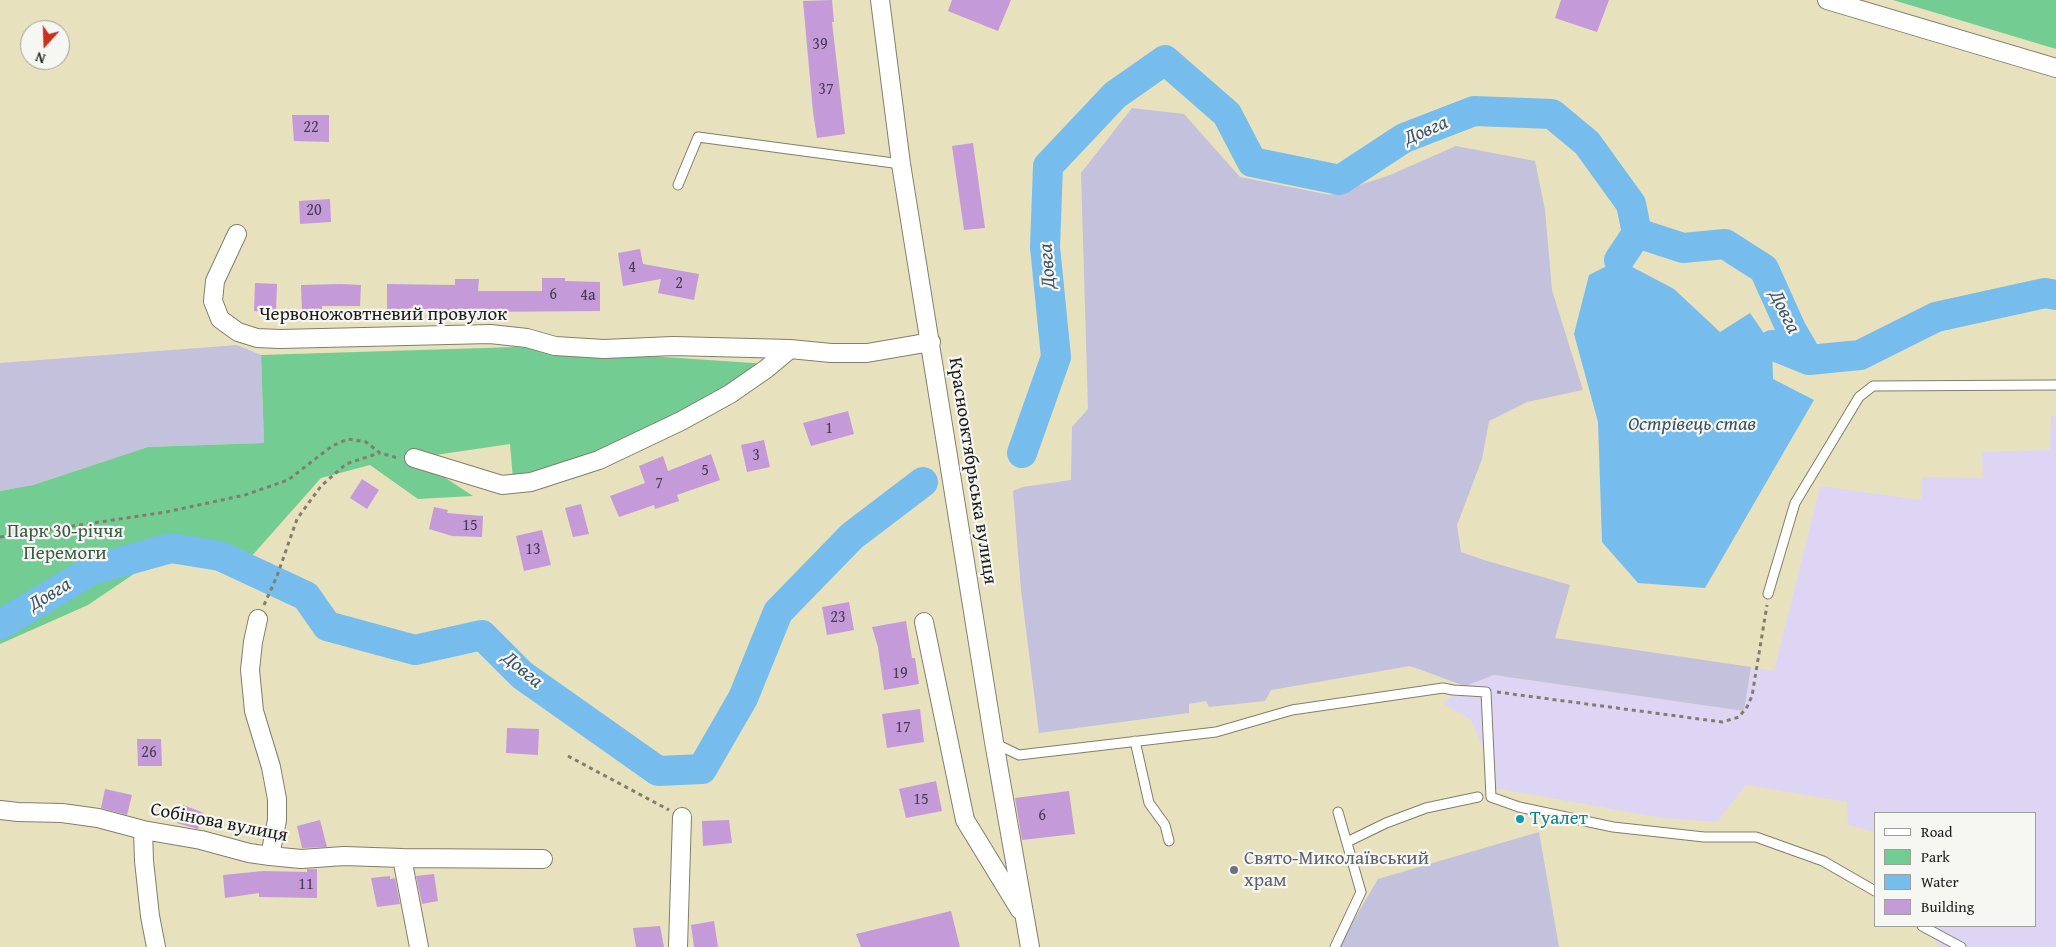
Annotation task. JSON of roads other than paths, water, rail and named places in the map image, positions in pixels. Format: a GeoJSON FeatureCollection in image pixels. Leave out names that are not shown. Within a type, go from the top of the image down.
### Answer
{"type":"FeatureCollection","features":[{"type":"Feature","properties":{"kind":"street","name":"Краснооктябрьська вулиця"},"geometry":{"type":"LineString","coordinates":[[880,0],[901,164],[994,742],[1030,947]]}},
{"type":"Feature","properties":{"kind":"street"},"geometry":{"type":"LineString","coordinates":[[1827,0],[2056,68]]}},
{"type":"Feature","properties":{"kind":"street","name":"Червоножовтневий провулок"},"geometry":{"type":"LineString","coordinates":[[237,234],[216,281],[213,301],[220,319],[238,332],[257,338],[490,334],[527,338],[555,346],[604,349],[673,346],[790,348],[831,353],[867,353],[931,342]]}},
{"type":"Feature","properties":{"kind":"street"},"geometry":{"type":"LineString","coordinates":[[414,458],[502,485],[531,482],[599,460],[682,420],[730,394],[766,369],[790,348]]}},
{"type":"Feature","properties":{"kind":"street"},"geometry":{"type":"LineString","coordinates":[[258,618],[250,670],[254,711],[271,767],[277,799],[277,820],[270,856]]}},
{"type":"Feature","properties":{"kind":"street"},"geometry":{"type":"LineString","coordinates":[[924,622],[965,820],[1025,919]]}},
{"type":"Feature","properties":{"kind":"street","name":"Собінова вулиця"},"geometry":{"type":"LineString","coordinates":[[0,810],[71,814],[98,818],[143,830],[201,840],[249,853],[301,859],[344,856],[543,859]]}},
{"type":"Feature","properties":{"kind":"street"},"geometry":{"type":"LineString","coordinates":[[678,947],[682,818]]}},
{"type":"Feature","properties":{"kind":"street"},"geometry":{"type":"LineString","coordinates":[[143,830],[147,889],[156,947]]}},
{"type":"Feature","properties":{"kind":"street"},"geometry":{"type":"LineString","coordinates":[[402,858],[419,947]]}},
{"type":"Feature","properties":{"kind":"lane"},"geometry":{"type":"LineString","coordinates":[[678,185],[698,137],[901,164]]}},
{"type":"Feature","properties":{"kind":"lane"},"geometry":{"type":"LineString","coordinates":[[1768,594],[1795,503],[1859,397],[1873,386],[2056,385]]}},
{"type":"Feature","properties":{"kind":"lane"},"geometry":{"type":"LineString","coordinates":[[994,742],[1019,755],[1216,732],[1292,710],[1443,688],[1486,692],[1492,797],[1518,807],[1612,827],[1704,837],[1756,837],[1823,861],[1874,889]]}},
{"type":"Feature","properties":{"kind":"lane"},"geometry":{"type":"LineString","coordinates":[[1134,741],[1149,803],[1165,825],[1169,841]]}},
{"type":"Feature","properties":{"kind":"lane"},"geometry":{"type":"LineString","coordinates":[[1347,842],[1386,823],[1426,808],[1478,796]]}},
{"type":"Feature","properties":{"kind":"lane"},"geometry":{"type":"LineString","coordinates":[[1335,947],[1361,892],[1338,812]]}},
{"type":"Feature","properties":{"kind":"lane"},"geometry":{"type":"LineString","coordinates":[[1924,927],[1961,947]]}},
{"type":"Feature","properties":{"kind":"water","name":"Острівець став"},"geometry":{"type":"Polygon","coordinates":[[[1619,260],[1674,289],[1720,332],[1750,313],[1772,345],[1773,379],[1814,400],[1705,588],[1638,583],[1602,542],[1598,422],[1574,334],[1589,275],[1619,260]]]}},
{"type":"Feature","properties":{"kind":"waterway","name":"Довга"},"geometry":{"type":"LineString","coordinates":[[1022,453],[1056,357],[1045,247],[1048,166],[1115,95],[1165,60],[1227,114],[1252,162],[1340,180],[1404,138],[1474,111],[1552,114],[1587,143],[1631,204],[1637,233],[1683,248],[1725,244],[1764,269],[1791,329],[1809,360],[1860,355],[1936,317],[2045,293],[2056,295]]}},
{"type":"Feature","properties":{"kind":"waterway"},"geometry":{"type":"LineString","coordinates":[[1619,260],[1637,233]]}},
{"type":"Feature","properties":{"kind":"waterway"},"geometry":{"type":"LineString","coordinates":[[1772,345],[1809,360]]}},
{"type":"Feature","properties":{"kind":"waterway","name":"Довга"},"geometry":{"type":"LineString","coordinates":[[0,625],[92,570],[171,548],[220,556],[306,596],[327,626],[415,650],[482,635],[522,675],[658,771],[702,769],[743,698],[778,612],[852,536],[923,482]]}},
{"type":"Feature","properties":{"kind":"place","name":"Туалет"},"geometry":{"type":"Point","coordinates":[1520,819]}},
{"type":"Feature","properties":{"kind":"place","name":"Свято-Миколаївський храм"},"geometry":{"type":"Point","coordinates":[1234,870]}},
{"type":"Feature","properties":{"kind":"park label","name":"Парк 30-річчя Перемоги"},"geometry":{"type":"Point","coordinates":[65,543]}}]}
